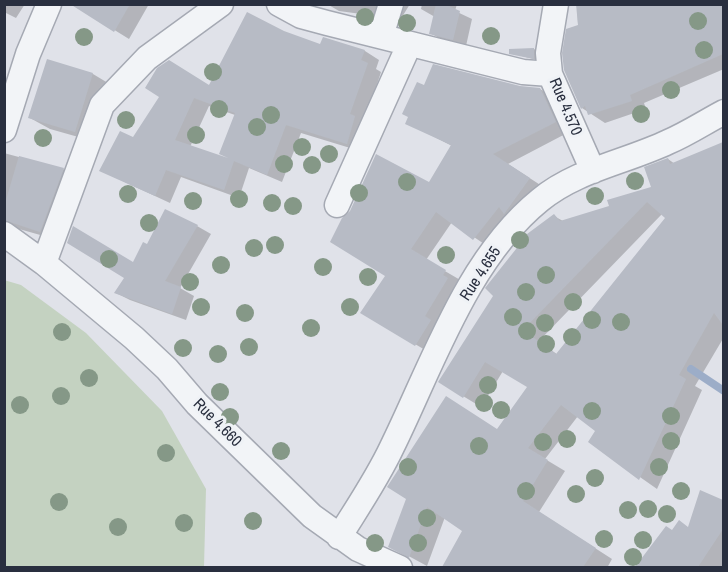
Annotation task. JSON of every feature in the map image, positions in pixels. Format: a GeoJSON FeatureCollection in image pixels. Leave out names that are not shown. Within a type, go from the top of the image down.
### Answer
{"type":"FeatureCollection","features":[{"type":"Feature","properties":{"kind":"street"},"geometry":{"type":"LineString","coordinates":[[4,130],[28,54],[49,4]]}},
{"type":"Feature","properties":{"kind":"street"},"geometry":{"type":"LineString","coordinates":[[44,263],[102,105],[147,58],[221,4]]}},
{"type":"Feature","properties":{"kind":"street"},"geometry":{"type":"LineString","coordinates":[[279,4],[302,16],[409,45],[523,72],[550,74]]}},
{"type":"Feature","properties":{"kind":"street"},"geometry":{"type":"LineString","coordinates":[[381,36],[391,4]]}},
{"type":"Feature","properties":{"kind":"street","name":"Rue 4.570"},"geometry":{"type":"LineString","coordinates":[[556,4],[548,53],[550,74],[593,171]]}},
{"type":"Feature","properties":{"kind":"street"},"geometry":{"type":"LineString","coordinates":[[337,205],[409,45]]}},
{"type":"Feature","properties":{"kind":"street","name":"Rue 4.655"},"geometry":{"type":"LineString","coordinates":[[339,537],[391,450],[451,322],[478,272],[518,221],[540,200],[565,182],[668,143],[723,112]]}},
{"type":"Feature","properties":{"kind":"street","name":"Rue 4.660"},"geometry":{"type":"LineString","coordinates":[[4,234],[44,263],[84,299],[134,338],[221,428],[312,516],[358,549],[400,567]]}},
{"type":"Feature","properties":{"kind":"green space"},"geometry":{"type":"Polygon","coordinates":[[[4,280],[21,285],[86,333],[162,411],[206,489],[204,567],[5,567],[4,280]]]}},
{"type":"Feature","properties":{"kind":"building"},"geometry":{"type":"Polygon","coordinates":[[[70,4],[130,4],[114,32],[70,4]]]}},
{"type":"Feature","properties":{"kind":"building"},"geometry":{"type":"Polygon","coordinates":[[[436,4],[444,4],[460,11],[453,40],[429,34],[436,4]]]}},
{"type":"Feature","properties":{"kind":"building"},"geometry":{"type":"Polygon","coordinates":[[[576,4],[723,4],[723,54],[630,95],[632,101],[588,115],[585,106],[581,109],[564,70],[562,53],[566,29],[578,25],[576,4]]]}},
{"type":"Feature","properties":{"kind":"building"},"geometry":{"type":"Polygon","coordinates":[[[247,12],[284,31],[320,44],[323,37],[365,50],[361,60],[368,63],[350,114],[355,116],[347,144],[286,125],[267,175],[234,161],[224,190],[166,170],[155,196],[99,171],[120,131],[133,137],[159,97],[145,88],[157,68],[169,60],[209,85],[247,12]],[[194,98],[175,140],[228,158],[219,154],[235,113],[194,98]]]}},
{"type":"Feature","properties":{"kind":"building"},"geometry":{"type":"Polygon","coordinates":[[[534,48],[534,59],[509,54],[509,49],[534,48]]]}},
{"type":"Feature","properties":{"kind":"building"},"geometry":{"type":"Polygon","coordinates":[[[47,59],[93,73],[75,132],[28,118],[47,59]]]}},
{"type":"Feature","properties":{"kind":"building"},"geometry":{"type":"Polygon","coordinates":[[[433,64],[520,86],[540,88],[556,122],[493,154],[530,178],[504,214],[499,207],[473,240],[436,212],[411,249],[446,270],[443,275],[448,278],[425,316],[431,320],[415,346],[360,313],[385,276],[330,242],[342,218],[350,211],[376,154],[429,182],[451,145],[405,124],[408,117],[402,114],[417,82],[424,85],[433,64]]]}},
{"type":"Feature","properties":{"kind":"building"},"geometry":{"type":"Polygon","coordinates":[[[723,142],[723,325],[714,313],[679,375],[686,379],[639,480],[588,442],[595,431],[561,405],[528,448],[548,460],[523,501],[596,548],[583,567],[442,567],[462,531],[427,507],[409,558],[388,547],[406,499],[387,487],[446,396],[497,429],[527,387],[485,362],[463,398],[438,382],[493,296],[485,288],[524,239],[523,237],[554,214],[560,221],[609,206],[607,200],[651,187],[644,167],[668,158],[670,164],[723,142]],[[647,202],[523,330],[556,354],[665,218],[647,202]]]}},
{"type":"Feature","properties":{"kind":"building"},"geometry":{"type":"Polygon","coordinates":[[[19,156],[64,168],[40,232],[4,220],[4,207],[19,156]]]}},
{"type":"Feature","properties":{"kind":"building"},"geometry":{"type":"Polygon","coordinates":[[[165,209],[198,225],[165,281],[181,287],[172,314],[114,293],[124,278],[67,243],[73,226],[133,262],[143,242],[147,244],[165,209]]]}},
{"type":"Feature","properties":{"kind":"building"},"geometry":{"type":"Polygon","coordinates":[[[700,490],[723,500],[723,529],[698,567],[635,567],[666,526],[672,530],[679,520],[688,527],[700,490]]]}},
{"type":"Feature","properties":{"kind":"waterway"},"geometry":{"type":"LineString","coordinates":[[691,369],[724,391]]}}]}
